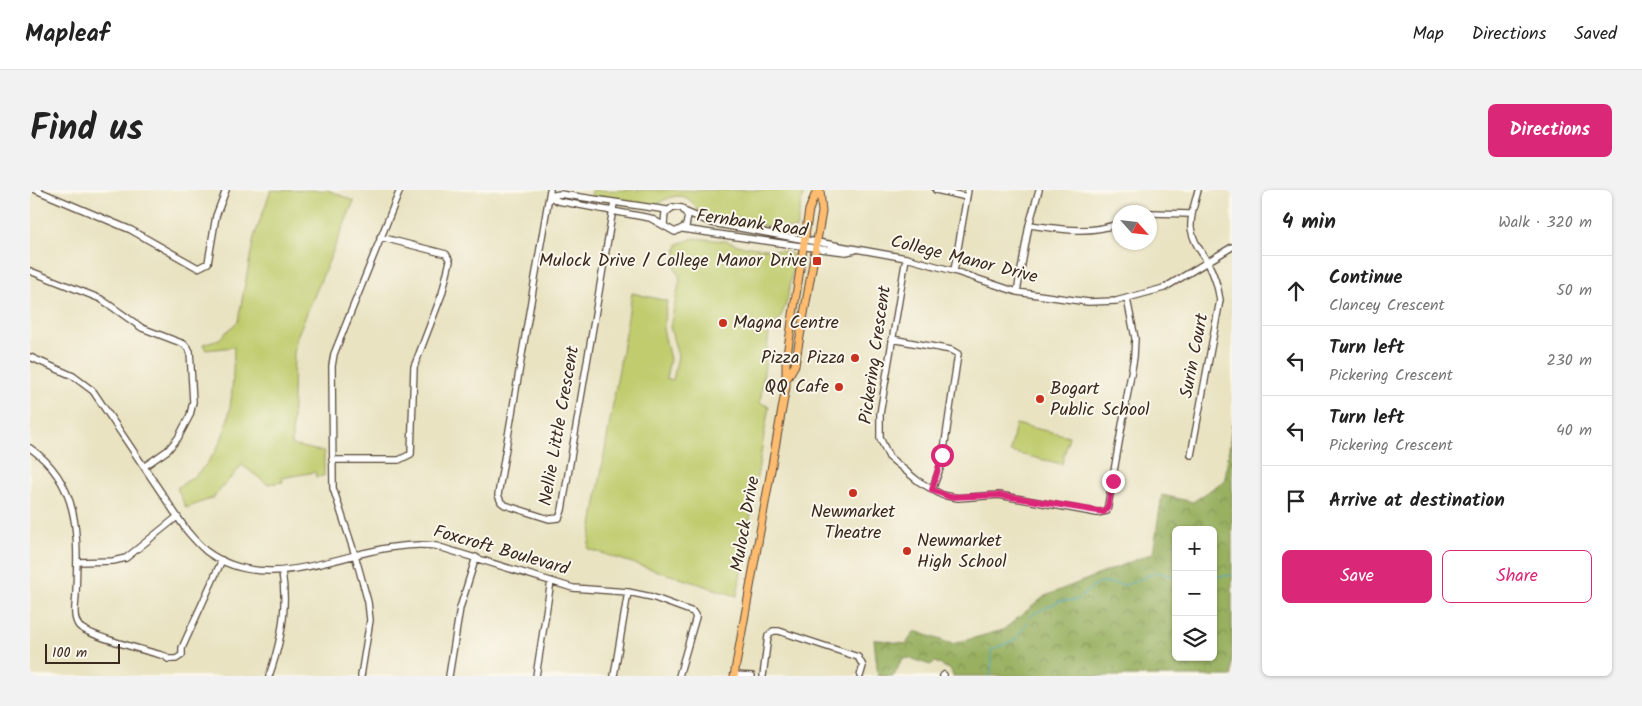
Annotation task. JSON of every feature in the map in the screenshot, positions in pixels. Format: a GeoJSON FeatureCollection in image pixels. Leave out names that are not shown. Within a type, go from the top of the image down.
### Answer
{"type":"FeatureCollection","features":[{"type":"Feature","properties":{"kind":"main road","name":"Mulock Drive"},"geometry":{"type":"LineString","coordinates":[[734,675],[787,377],[786,362],[809,210],[818,190]]}},
{"type":"Feature","properties":{"kind":"main road","name":"Mulock Drive"},"geometry":{"type":"LineString","coordinates":[[787,377],[795,365],[822,212],[818,190]]}},
{"type":"Feature","properties":{"kind":"street"},"geometry":{"type":"LineString","coordinates":[[36,190],[131,230],[198,268],[208,262],[216,216],[226,190]]}},
{"type":"Feature","properties":{"kind":"street"},"geometry":{"type":"LineString","coordinates":[[361,676],[370,620],[368,602],[355,555],[333,488],[331,386],[334,354],[400,190]]}},
{"type":"Feature","properties":{"kind":"street"},"geometry":{"type":"LineString","coordinates":[[936,190],[967,193],[954,271]]}},
{"type":"Feature","properties":{"kind":"street"},"geometry":{"type":"LineString","coordinates":[[1017,292],[1029,225],[1039,190]]}},
{"type":"Feature","properties":{"kind":"street"},"geometry":{"type":"LineString","coordinates":[[1157,213],[1191,214],[1198,190]]}},
{"type":"Feature","properties":{"kind":"street"},"geometry":{"type":"LineString","coordinates":[[550,193],[614,204],[667,210],[676,207],[686,212],[688,219],[683,229],[672,231],[664,224],[650,218],[558,201],[550,193]]}},
{"type":"Feature","properties":{"kind":"street","name":"Nellie Little Crescent"},"geometry":{"type":"LineString","coordinates":[[550,193],[498,495],[500,502],[505,505],[549,519],[559,518],[562,510],[614,204]]}},
{"type":"Feature","properties":{"kind":"street"},"geometry":{"type":"LineString","coordinates":[[664,224],[663,217],[667,210]]}},
{"type":"Feature","properties":{"kind":"street","name":"Fernbank Road"},"geometry":{"type":"LineString","coordinates":[[686,212],[712,223],[805,238]]}},
{"type":"Feature","properties":{"kind":"street","name":"Surin Court"},"geometry":{"type":"LineString","coordinates":[[1191,214],[1194,238],[1217,284],[1220,308],[1191,456]]}},
{"type":"Feature","properties":{"kind":"street"},"geometry":{"type":"LineString","coordinates":[[1029,225],[1079,232],[1102,230],[1112,226]]}},
{"type":"Feature","properties":{"kind":"street","name":"Fernbank Road"},"geometry":{"type":"LineString","coordinates":[[683,229],[804,247],[816,244]]}},
{"type":"Feature","properties":{"kind":"street"},"geometry":{"type":"LineString","coordinates":[[332,460],[399,460],[411,454],[414,368],[442,294],[450,268],[449,257],[446,254],[380,238]]}},
{"type":"Feature","properties":{"kind":"street","name":"College Manor Drive"},"geometry":{"type":"LineString","coordinates":[[805,238],[816,244],[846,252],[855,250],[906,258],[954,271],[1017,292],[1088,302],[1127,299],[1164,288],[1232,247]]}},
{"type":"Feature","properties":{"kind":"street","name":"Pickering Crescent"},"geometry":{"type":"LineString","coordinates":[[906,258],[880,414],[880,438],[889,457],[932,490],[942,495],[958,498],[999,495],[1097,513],[1107,511],[1136,338],[1127,299]]}},
{"type":"Feature","properties":{"kind":"street"},"geometry":{"type":"LineString","coordinates":[[30,271],[101,299],[142,328],[184,344],[190,351],[193,402],[190,415],[178,438],[168,450],[145,466]]}},
{"type":"Feature","properties":{"kind":"street"},"geometry":{"type":"LineString","coordinates":[[892,339],[951,350],[958,354],[942,463],[932,490]]}},
{"type":"Feature","properties":{"kind":"street","name":"Foxcroft Boulevard"},"geometry":{"type":"LineString","coordinates":[[30,357],[73,376],[93,390],[177,516],[205,550],[222,560],[239,568],[282,572],[385,548],[420,544],[436,546],[476,557],[583,590],[628,592],[652,597],[693,612],[696,617],[679,676]]}},
{"type":"Feature","properties":{"kind":"street"},"geometry":{"type":"LineString","coordinates":[[30,448],[48,463],[68,494],[76,532],[78,562],[75,617],[79,626],[84,630],[172,660],[182,655],[222,560]]}},
{"type":"Feature","properties":{"kind":"street"},"geometry":{"type":"LineString","coordinates":[[78,562],[126,558],[177,516]]}},
{"type":"Feature","properties":{"kind":"street"},"geometry":{"type":"LineString","coordinates":[[449,676],[460,608],[476,557]]}},
{"type":"Feature","properties":{"kind":"street"},"geometry":{"type":"LineString","coordinates":[[269,676],[282,627],[284,603],[282,572]]}},
{"type":"Feature","properties":{"kind":"street"},"geometry":{"type":"LineString","coordinates":[[536,676],[551,581]]}},
{"type":"Feature","properties":{"kind":"street"},"geometry":{"type":"LineString","coordinates":[[614,676],[628,592]]}},
{"type":"Feature","properties":{"kind":"street"},"geometry":{"type":"LineString","coordinates":[[763,676],[768,636],[773,631],[779,631],[858,657],[863,666],[860,676]]}},
{"type":"Feature","properties":{"kind":"street"},"geometry":{"type":"LineString","coordinates":[[734,675],[752,676]]}},
{"type":"Feature","properties":{"kind":"green space"},"geometry":{"type":"Polygon","coordinates":[[[271,190],[328,190],[354,201],[297,337],[294,353],[292,445],[324,452],[324,476],[316,477],[315,472],[282,478],[283,482],[267,484],[242,465],[213,498],[186,508],[177,488],[197,473],[211,458],[219,444],[229,413],[233,381],[234,347],[206,350],[203,344],[219,339],[238,321],[254,237],[271,190]]]}},
{"type":"Feature","properties":{"kind":"green space"},"geometry":{"type":"Polygon","coordinates":[[[592,190],[804,190],[796,229],[702,215],[687,198],[678,196],[667,199],[653,207],[591,196],[592,190]]]}},
{"type":"Feature","properties":{"kind":"green space"},"geometry":{"type":"Polygon","coordinates":[[[694,238],[726,241],[741,246],[782,251],[795,255],[787,301],[780,319],[769,333],[760,403],[769,406],[737,596],[588,549],[632,293],[667,301],[663,329],[670,359],[666,378],[673,380],[678,356],[670,327],[680,279],[674,264],[678,244],[694,238]]]}},
{"type":"Feature","properties":{"kind":"green space"},"geometry":{"type":"Polygon","coordinates":[[[1016,424],[1069,436],[1062,464],[1010,452],[1016,424]]]}},
{"type":"Feature","properties":{"kind":"green space"},"geometry":{"type":"Polygon","coordinates":[[[1232,425],[1232,676],[953,676],[951,670],[935,662],[930,665],[910,658],[902,659],[894,676],[878,676],[874,639],[906,644],[915,631],[952,644],[1003,630],[1045,596],[1153,553],[1162,495],[1193,502],[1225,480],[1232,425]]]}},
{"type":"Feature","properties":{"kind":"waterway"},"geometry":{"type":"LineString","coordinates":[[990,676],[991,650],[1016,639],[1033,614],[1060,601],[1077,600],[1099,582],[1126,585],[1157,572],[1172,576]]}},
{"type":"Feature","properties":{"kind":"waterway"},"geometry":{"type":"LineString","coordinates":[[1217,577],[1232,575]]}},
{"type":"Feature","properties":{"kind":"place","name":"Mulock Drive / College Manor Drive"},"geometry":{"type":"Point","coordinates":[817,261]}},
{"type":"Feature","properties":{"kind":"place","name":"Magna Centre"},"geometry":{"type":"Point","coordinates":[723,323]}},
{"type":"Feature","properties":{"kind":"place","name":"Pizza Pizza"},"geometry":{"type":"Point","coordinates":[855,358]}},
{"type":"Feature","properties":{"kind":"place","name":"QQ Cafe"},"geometry":{"type":"Point","coordinates":[839,387]}},
{"type":"Feature","properties":{"kind":"place","name":"Bogart Public School"},"geometry":{"type":"Point","coordinates":[1040,399]}},
{"type":"Feature","properties":{"kind":"place","name":"Newmarket Theatre"},"geometry":{"type":"Point","coordinates":[853,493]}},
{"type":"Feature","properties":{"kind":"place","name":"Newmarket High School"},"geometry":{"type":"Point","coordinates":[907,551]}},
{"type":"Feature","properties":{"kind":"route"},"geometry":{"type":"LineString","coordinates":[[942,455],[942,463],[932,490],[950,497],[967,498],[982,495],[999,495],[1097,513],[1107,511],[1113,481]]}}]}
